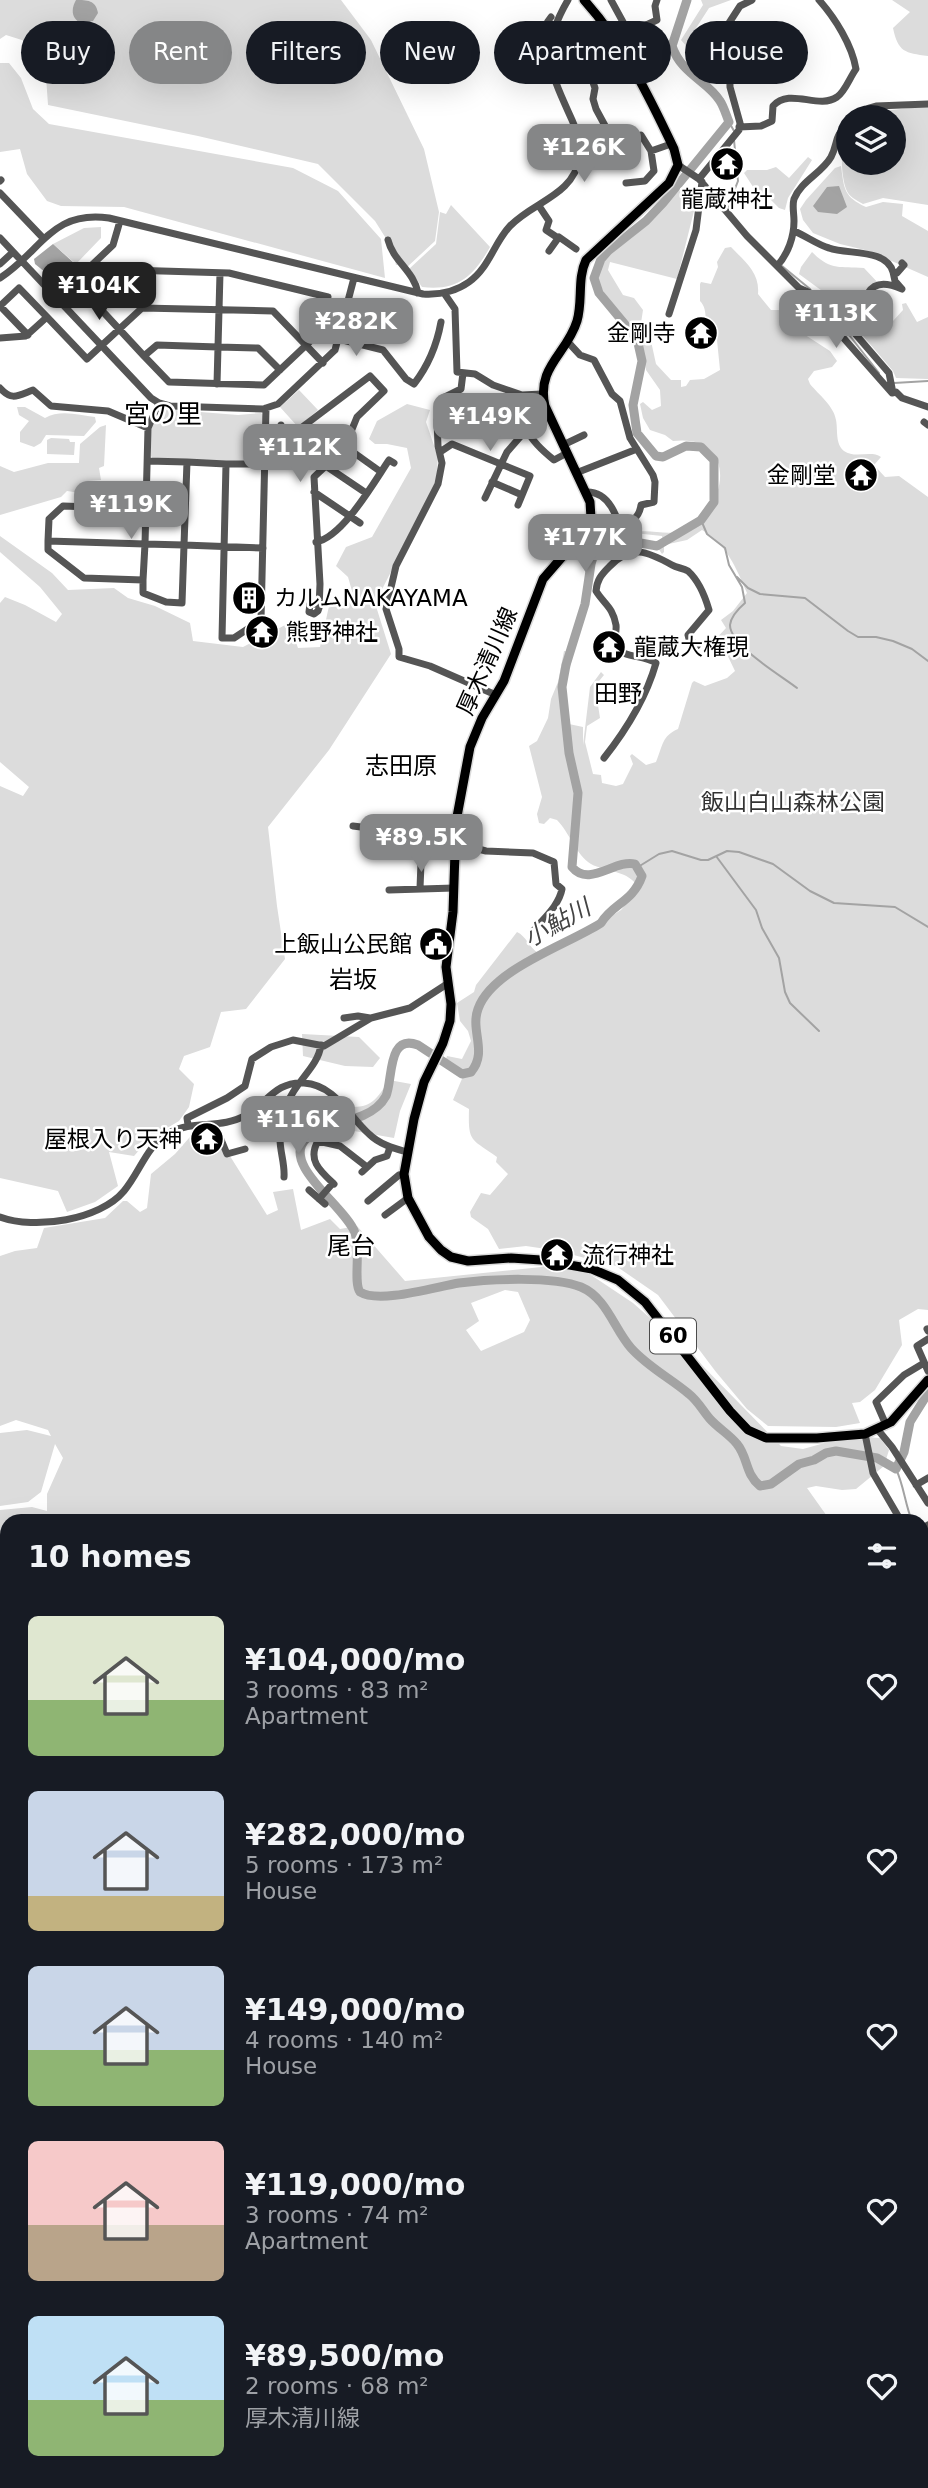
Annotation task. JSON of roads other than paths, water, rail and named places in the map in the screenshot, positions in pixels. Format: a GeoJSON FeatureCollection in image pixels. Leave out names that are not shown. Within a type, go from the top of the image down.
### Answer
{"type":"FeatureCollection","features":[{"type":"Feature","properties":{"kind":"main road"},"geometry":{"type":"LineString","coordinates":[[584,0],[601,21]]}},
{"type":"Feature","properties":{"kind":"main road"},"geometry":{"type":"LineString","coordinates":[[542,394],[544,378],[578,317],[581,274],[586,260],[669,183],[680,167],[640,84]]}},
{"type":"Feature","properties":{"kind":"main road","name":"厚木清川線"},"geometry":{"type":"LineString","coordinates":[[404,1177],[421,1093],[450,1021],[446,967],[454,888],[455,839],[458,807],[470,747],[482,718],[504,681],[543,579],[584,535],[589,526],[591,511],[585,492],[547,412],[542,394]]}},
{"type":"Feature","properties":{"kind":"main road","name":"60"},"geometry":{"type":"LineString","coordinates":[[404,1177],[408,1198],[429,1237],[451,1257],[468,1261],[527,1258],[565,1263],[605,1273],[626,1285],[645,1302],[730,1411],[753,1432],[766,1438],[865,1434],[882,1427],[928,1380]]}},
{"type":"Feature","properties":{"kind":"street"},"geometry":{"type":"LineString","coordinates":[[558,21],[568,0]]}},
{"type":"Feature","properties":{"kind":"street"},"geometry":{"type":"LineString","coordinates":[[611,0],[622,21]]}},
{"type":"Feature","properties":{"kind":"street"},"geometry":{"type":"LineString","coordinates":[[655,21],[657,0]]}},
{"type":"Feature","properties":{"kind":"street"},"geometry":{"type":"LineString","coordinates":[[739,127],[730,87],[729,23],[740,6],[752,0]]}},
{"type":"Feature","properties":{"kind":"street"},"geometry":{"type":"LineString","coordinates":[[669,314],[696,230],[699,179],[739,127],[761,126],[772,121],[772,106],[779,100],[829,100],[837,97],[856,69],[854,58],[819,0]]}},
{"type":"Feature","properties":{"kind":"street"},"geometry":{"type":"LineString","coordinates":[[548,21],[551,17]]}},
{"type":"Feature","properties":{"kind":"street"},"geometry":{"type":"LineString","coordinates":[[0,278],[58,227],[75,218],[94,216],[418,293],[444,293],[475,277],[509,228],[567,185],[580,156],[576,129],[557,84]]}},
{"type":"Feature","properties":{"kind":"street"},"geometry":{"type":"LineString","coordinates":[[594,84],[596,109],[615,146],[641,135],[651,151],[654,172],[645,181],[626,183]]}},
{"type":"Feature","properties":{"kind":"street"},"geometry":{"type":"LineString","coordinates":[[902,105],[928,104]]}},
{"type":"Feature","properties":{"kind":"street"},"geometry":{"type":"LineString","coordinates":[[777,267],[785,258],[794,231],[795,197],[829,159],[836,137]]}},
{"type":"Feature","properties":{"kind":"street"},"geometry":{"type":"LineString","coordinates":[[651,151],[671,144]]}},
{"type":"Feature","properties":{"kind":"street"},"geometry":{"type":"LineString","coordinates":[[680,167],[699,179],[734,222],[799,288],[892,393],[896,392],[902,398],[928,407]]}},
{"type":"Feature","properties":{"kind":"street"},"geometry":{"type":"LineString","coordinates":[[0,193],[44,239]]}},
{"type":"Feature","properties":{"kind":"street"},"geometry":{"type":"LineString","coordinates":[[539,206],[549,221],[546,230],[576,249]]}},
{"type":"Feature","properties":{"kind":"street"},"geometry":{"type":"LineString","coordinates":[[57,298],[113,246],[120,221]]}},
{"type":"Feature","properties":{"kind":"street"},"geometry":{"type":"LineString","coordinates":[[34,229],[42,222]]}},
{"type":"Feature","properties":{"kind":"street"},"geometry":{"type":"LineString","coordinates":[[794,231],[827,248],[862,253],[885,260],[902,289],[884,284],[872,288],[868,293]]}},
{"type":"Feature","properties":{"kind":"street"},"geometry":{"type":"LineString","coordinates":[[8,233],[1,238],[13,252],[151,398],[159,404],[170,406],[267,408],[283,400],[335,350],[354,278]]}},
{"type":"Feature","properties":{"kind":"street"},"geometry":{"type":"LineString","coordinates":[[549,251],[558,238]]}},
{"type":"Feature","properties":{"kind":"street"},"geometry":{"type":"LineString","coordinates":[[388,240],[393,254],[413,277],[418,293]]}},
{"type":"Feature","properties":{"kind":"street"},"geometry":{"type":"LineString","coordinates":[[0,264],[13,252]]}},
{"type":"Feature","properties":{"kind":"street"},"geometry":{"type":"LineString","coordinates":[[893,272],[897,273],[904,265],[902,263]]}},
{"type":"Feature","properties":{"kind":"street"},"geometry":{"type":"LineString","coordinates":[[127,270],[229,273],[328,297],[319,334],[264,385],[169,382],[119,329],[94,302],[127,270]]}},
{"type":"Feature","properties":{"kind":"street"},"geometry":{"type":"LineString","coordinates":[[217,384],[220,272]]}},
{"type":"Feature","properties":{"kind":"street"},"geometry":{"type":"LineString","coordinates":[[28,335],[0,306],[19,288],[87,359],[142,308],[219,309],[275,312],[323,363]]}},
{"type":"Feature","properties":{"kind":"street"},"geometry":{"type":"LineString","coordinates":[[799,288],[826,300],[889,373],[892,388],[889,389]]}},
{"type":"Feature","properties":{"kind":"street"},"geometry":{"type":"LineString","coordinates":[[444,293],[455,309],[456,370],[475,374],[493,385],[530,396],[542,394]]}},
{"type":"Feature","properties":{"kind":"street"},"geometry":{"type":"LineString","coordinates":[[0,338],[28,335],[47,317]]}},
{"type":"Feature","properties":{"kind":"street"},"geometry":{"type":"LineString","coordinates":[[339,339],[383,349],[413,386],[437,344],[441,322]]}},
{"type":"Feature","properties":{"kind":"street"},"geometry":{"type":"LineString","coordinates":[[567,341],[580,355],[594,360],[612,394],[620,401],[630,438],[655,482],[655,500],[641,505],[640,513],[635,519],[619,525]]}},
{"type":"Feature","properties":{"kind":"street"},"geometry":{"type":"LineString","coordinates":[[144,356],[157,345],[258,348],[280,370]]}},
{"type":"Feature","properties":{"kind":"street"},"geometry":{"type":"LineString","coordinates":[[463,373],[461,389],[445,397],[439,412],[437,420],[442,463],[438,484],[396,566],[386,609],[399,657],[430,666],[496,695]]}},
{"type":"Feature","properties":{"kind":"street"},"geometry":{"type":"LineString","coordinates":[[266,440],[281,440],[292,436],[370,376],[384,391],[365,406],[357,417],[345,448],[314,477],[315,506],[311,531],[316,541],[314,557],[320,586],[319,604]]}},
{"type":"Feature","properties":{"kind":"street"},"geometry":{"type":"LineString","coordinates":[[0,387],[12,397],[33,390],[51,406],[108,411],[148,428]]}},
{"type":"Feature","properties":{"kind":"street"},"geometry":{"type":"LineString","coordinates":[[530,396],[523,421],[554,460],[584,435]]}},
{"type":"Feature","properties":{"kind":"street"},"geometry":{"type":"LineString","coordinates":[[159,404],[148,428],[143,593],[166,602],[182,603],[187,462]]}},
{"type":"Feature","properties":{"kind":"street"},"geometry":{"type":"LineString","coordinates":[[226,464],[222,638],[234,638],[261,620],[267,408]]}},
{"type":"Feature","properties":{"kind":"street"},"geometry":{"type":"LineString","coordinates":[[345,423],[354,426]]}},
{"type":"Feature","properties":{"kind":"street"},"geometry":{"type":"LineString","coordinates":[[281,425],[281,440]]}},
{"type":"Feature","properties":{"kind":"street"},"geometry":{"type":"LineString","coordinates":[[485,498],[500,464],[527,429]]}},
{"type":"Feature","properties":{"kind":"street"},"geometry":{"type":"LineString","coordinates":[[331,444],[345,448],[381,472]]}},
{"type":"Feature","properties":{"kind":"street"},"geometry":{"type":"LineString","coordinates":[[440,452],[452,444],[530,476],[518,505]]}},
{"type":"Feature","properties":{"kind":"street"},"geometry":{"type":"LineString","coordinates":[[576,473],[637,449]]}},
{"type":"Feature","properties":{"kind":"street"},"geometry":{"type":"LineString","coordinates":[[316,541],[325,540],[350,516],[389,460],[394,463]]}},
{"type":"Feature","properties":{"kind":"street"},"geometry":{"type":"LineString","coordinates":[[148,461],[266,464]]}},
{"type":"Feature","properties":{"kind":"street"},"geometry":{"type":"LineString","coordinates":[[326,466],[366,493]]}},
{"type":"Feature","properties":{"kind":"street"},"geometry":{"type":"LineString","coordinates":[[374,481],[384,488]]}},
{"type":"Feature","properties":{"kind":"street"},"geometry":{"type":"LineString","coordinates":[[492,482],[522,495]]}},
{"type":"Feature","properties":{"kind":"street"},"geometry":{"type":"LineString","coordinates":[[585,492],[594,491],[610,503],[627,550]]}},
{"type":"Feature","properties":{"kind":"street"},"geometry":{"type":"LineString","coordinates":[[314,492],[360,523]]}},
{"type":"Feature","properties":{"kind":"street"},"geometry":{"type":"LineString","coordinates":[[143,580],[84,579],[48,550],[48,519],[63,506],[146,509]]}},
{"type":"Feature","properties":{"kind":"street"},"geometry":{"type":"LineString","coordinates":[[305,506],[315,506]]}},
{"type":"Feature","properties":{"kind":"street"},"geometry":{"type":"LineString","coordinates":[[48,541],[263,548]]}},
{"type":"Feature","properties":{"kind":"street"},"geometry":{"type":"LineString","coordinates":[[604,758],[622,736],[644,695],[656,663],[644,657],[619,652],[615,648],[617,629],[614,619],[609,605],[596,591],[600,576],[627,550],[657,555],[676,567],[687,570],[698,583],[709,610],[688,635],[696,646]]}},
{"type":"Feature","properties":{"kind":"street"},"geometry":{"type":"LineString","coordinates":[[320,586],[331,585]]}},
{"type":"Feature","properties":{"kind":"street"},"geometry":{"type":"LineString","coordinates":[[353,826],[455,839],[486,851],[533,853],[554,862],[556,884],[562,888],[561,894],[558,903],[534,930]]}},
{"type":"Feature","properties":{"kind":"street"},"geometry":{"type":"LineString","coordinates":[[419,888],[421,863]]}},
{"type":"Feature","properties":{"kind":"street"},"geometry":{"type":"LineString","coordinates":[[389,890],[454,888]]}},
{"type":"Feature","properties":{"kind":"street"},"geometry":{"type":"LineString","coordinates":[[188,1125],[187,1118],[245,1086],[249,1065],[258,1053],[293,1040],[324,1046],[371,1018],[404,1011],[447,984]]}},
{"type":"Feature","properties":{"kind":"street"},"geometry":{"type":"LineString","coordinates":[[344,1018],[371,1018]]}},
{"type":"Feature","properties":{"kind":"street"},"geometry":{"type":"LineString","coordinates":[[284,1177],[284,1157],[280,1141],[288,1102],[318,1058],[321,1045]]}},
{"type":"Feature","properties":{"kind":"street"},"geometry":{"type":"LineString","coordinates":[[0,1217],[36,1223],[61,1220],[100,1209],[123,1192],[150,1150],[176,1129],[188,1125],[215,1125],[239,1119],[278,1088],[299,1083],[321,1087],[343,1105],[390,1153]]}},
{"type":"Feature","properties":{"kind":"street"},"geometry":{"type":"LineString","coordinates":[[215,1125],[228,1154],[245,1149]]}},
{"type":"Feature","properties":{"kind":"street"},"geometry":{"type":"LineString","coordinates":[[309,1190],[321,1200],[333,1184],[314,1163],[313,1156],[318,1141],[340,1146],[365,1169],[375,1160],[390,1153],[407,1152]]}},
{"type":"Feature","properties":{"kind":"street"},"geometry":{"type":"LineString","coordinates":[[368,1201],[399,1175],[404,1177]]}},
{"type":"Feature","properties":{"kind":"street"},"geometry":{"type":"LineString","coordinates":[[385,1215],[408,1198]]}},
{"type":"Feature","properties":{"kind":"street"},"geometry":{"type":"LineString","coordinates":[[928,1339],[917,1346],[926,1367],[904,1375],[876,1402],[882,1427],[892,1447],[928,1503]]}},
{"type":"Feature","properties":{"kind":"street"},"geometry":{"type":"LineString","coordinates":[[865,1434],[872,1469],[897,1514]]}},
{"type":"Feature","properties":{"kind":"street"},"geometry":{"type":"LineString","coordinates":[[915,1482],[928,1478]]}},
{"type":"Feature","properties":{"kind":"waterway","name":"小鮎川"},"geometry":{"type":"LineString","coordinates":[[687,0],[672,46],[682,64],[715,94],[729,122],[663,203],[601,259],[594,278],[599,293],[638,343],[642,361],[633,405],[637,433],[656,456],[663,457],[686,446],[701,447],[714,460],[714,502],[701,520],[657,546],[613,538],[601,541],[596,547],[585,604],[562,687],[569,753],[578,793],[572,867],[586,875],[619,865],[635,864],[642,876],[633,892],[601,923],[514,970],[486,995],[476,1017],[479,1049],[471,1072],[462,1074],[418,1045],[408,1043],[401,1046],[393,1060],[388,1089],[382,1102],[370,1112],[348,1120],[333,1120],[312,1134],[300,1149],[302,1161],[308,1173],[350,1223],[355,1233],[360,1292],[369,1295],[393,1295],[459,1283],[504,1280],[555,1281],[581,1287],[604,1306],[625,1340],[638,1355],[682,1388],[734,1441],[760,1486],[771,1484],[799,1464],[836,1451],[877,1458],[896,1469],[904,1452],[910,1422],[928,1393]]}},
{"type":"Feature","properties":{"kind":"waterway"},"geometry":{"type":"LineString","coordinates":[[729,122],[734,131]]}},
{"type":"Feature","properties":{"kind":"waterway"},"geometry":{"type":"LineString","coordinates":[[727,209],[738,181],[734,140]]}},
{"type":"Feature","properties":{"kind":"waterway"},"geometry":{"type":"LineString","coordinates":[[782,266],[810,289]]}},
{"type":"Feature","properties":{"kind":"waterway"},"geometry":{"type":"LineString","coordinates":[[824,303],[879,373]]}},
{"type":"Feature","properties":{"kind":"waterway"},"geometry":{"type":"LineString","coordinates":[[894,383],[928,381]]}},
{"type":"Feature","properties":{"kind":"waterway"},"geometry":{"type":"LineString","coordinates":[[701,520],[707,534],[725,548],[729,565],[742,587],[745,603],[732,619],[732,633],[747,651],[797,688]]}},
{"type":"Feature","properties":{"kind":"waterway"},"geometry":{"type":"LineString","coordinates":[[737,577],[748,588],[760,594],[805,598],[858,637],[893,641],[912,649],[928,661]]}},
{"type":"Feature","properties":{"kind":"waterway"},"geometry":{"type":"LineString","coordinates":[[638,867],[659,854],[672,851],[701,860],[708,860],[727,851],[739,852],[773,864],[810,891],[834,903],[895,907],[928,927]]}},
{"type":"Feature","properties":{"kind":"waterway"},"geometry":{"type":"LineString","coordinates":[[716,856],[756,910],[762,928],[779,958],[785,992],[790,1003],[819,1031]]}},
{"type":"Feature","properties":{"kind":"waterway"},"geometry":{"type":"LineString","coordinates":[[896,1469],[910,1514]]}},
{"type":"Feature","properties":{"kind":"place","name":"龍蔵神社"},"geometry":{"type":"Point","coordinates":[727,164]}},
{"type":"Feature","properties":{"kind":"place","name":"金剛寺"},"geometry":{"type":"Point","coordinates":[701,333]}},
{"type":"Feature","properties":{"kind":"place","name":"金剛堂"},"geometry":{"type":"Point","coordinates":[861,475]}},
{"type":"Feature","properties":{"kind":"place","name":"カルムNAKAYAMA"},"geometry":{"type":"Point","coordinates":[249,598]}},
{"type":"Feature","properties":{"kind":"place","name":"熊野神社"},"geometry":{"type":"Point","coordinates":[262,632]}},
{"type":"Feature","properties":{"kind":"place","name":"龍蔵大権現"},"geometry":{"type":"Point","coordinates":[609,647]}},
{"type":"Feature","properties":{"kind":"place","name":"上飯山公民館"},"geometry":{"type":"Point","coordinates":[436,944]}},
{"type":"Feature","properties":{"kind":"place","name":"屋根入り天神"},"geometry":{"type":"Point","coordinates":[207,1139]}},
{"type":"Feature","properties":{"kind":"place","name":"流行神社"},"geometry":{"type":"Point","coordinates":[557,1255]}},
{"type":"Feature","properties":{"kind":"district","name":"宮の里"},"geometry":{"type":"Point","coordinates":[163,414]}},
{"type":"Feature","properties":{"kind":"district","name":"田野"},"geometry":{"type":"Point","coordinates":[618,694]}},
{"type":"Feature","properties":{"kind":"district","name":"志田原"},"geometry":{"type":"Point","coordinates":[401,766]}},
{"type":"Feature","properties":{"kind":"district","name":"岩坂"},"geometry":{"type":"Point","coordinates":[353,980]}},
{"type":"Feature","properties":{"kind":"district","name":"尾台"},"geometry":{"type":"Point","coordinates":[351,1246]}},
{"type":"Feature","properties":{"kind":"park label","name":"飯山白山森林公園"},"geometry":{"type":"Point","coordinates":[793,802]}}]}
